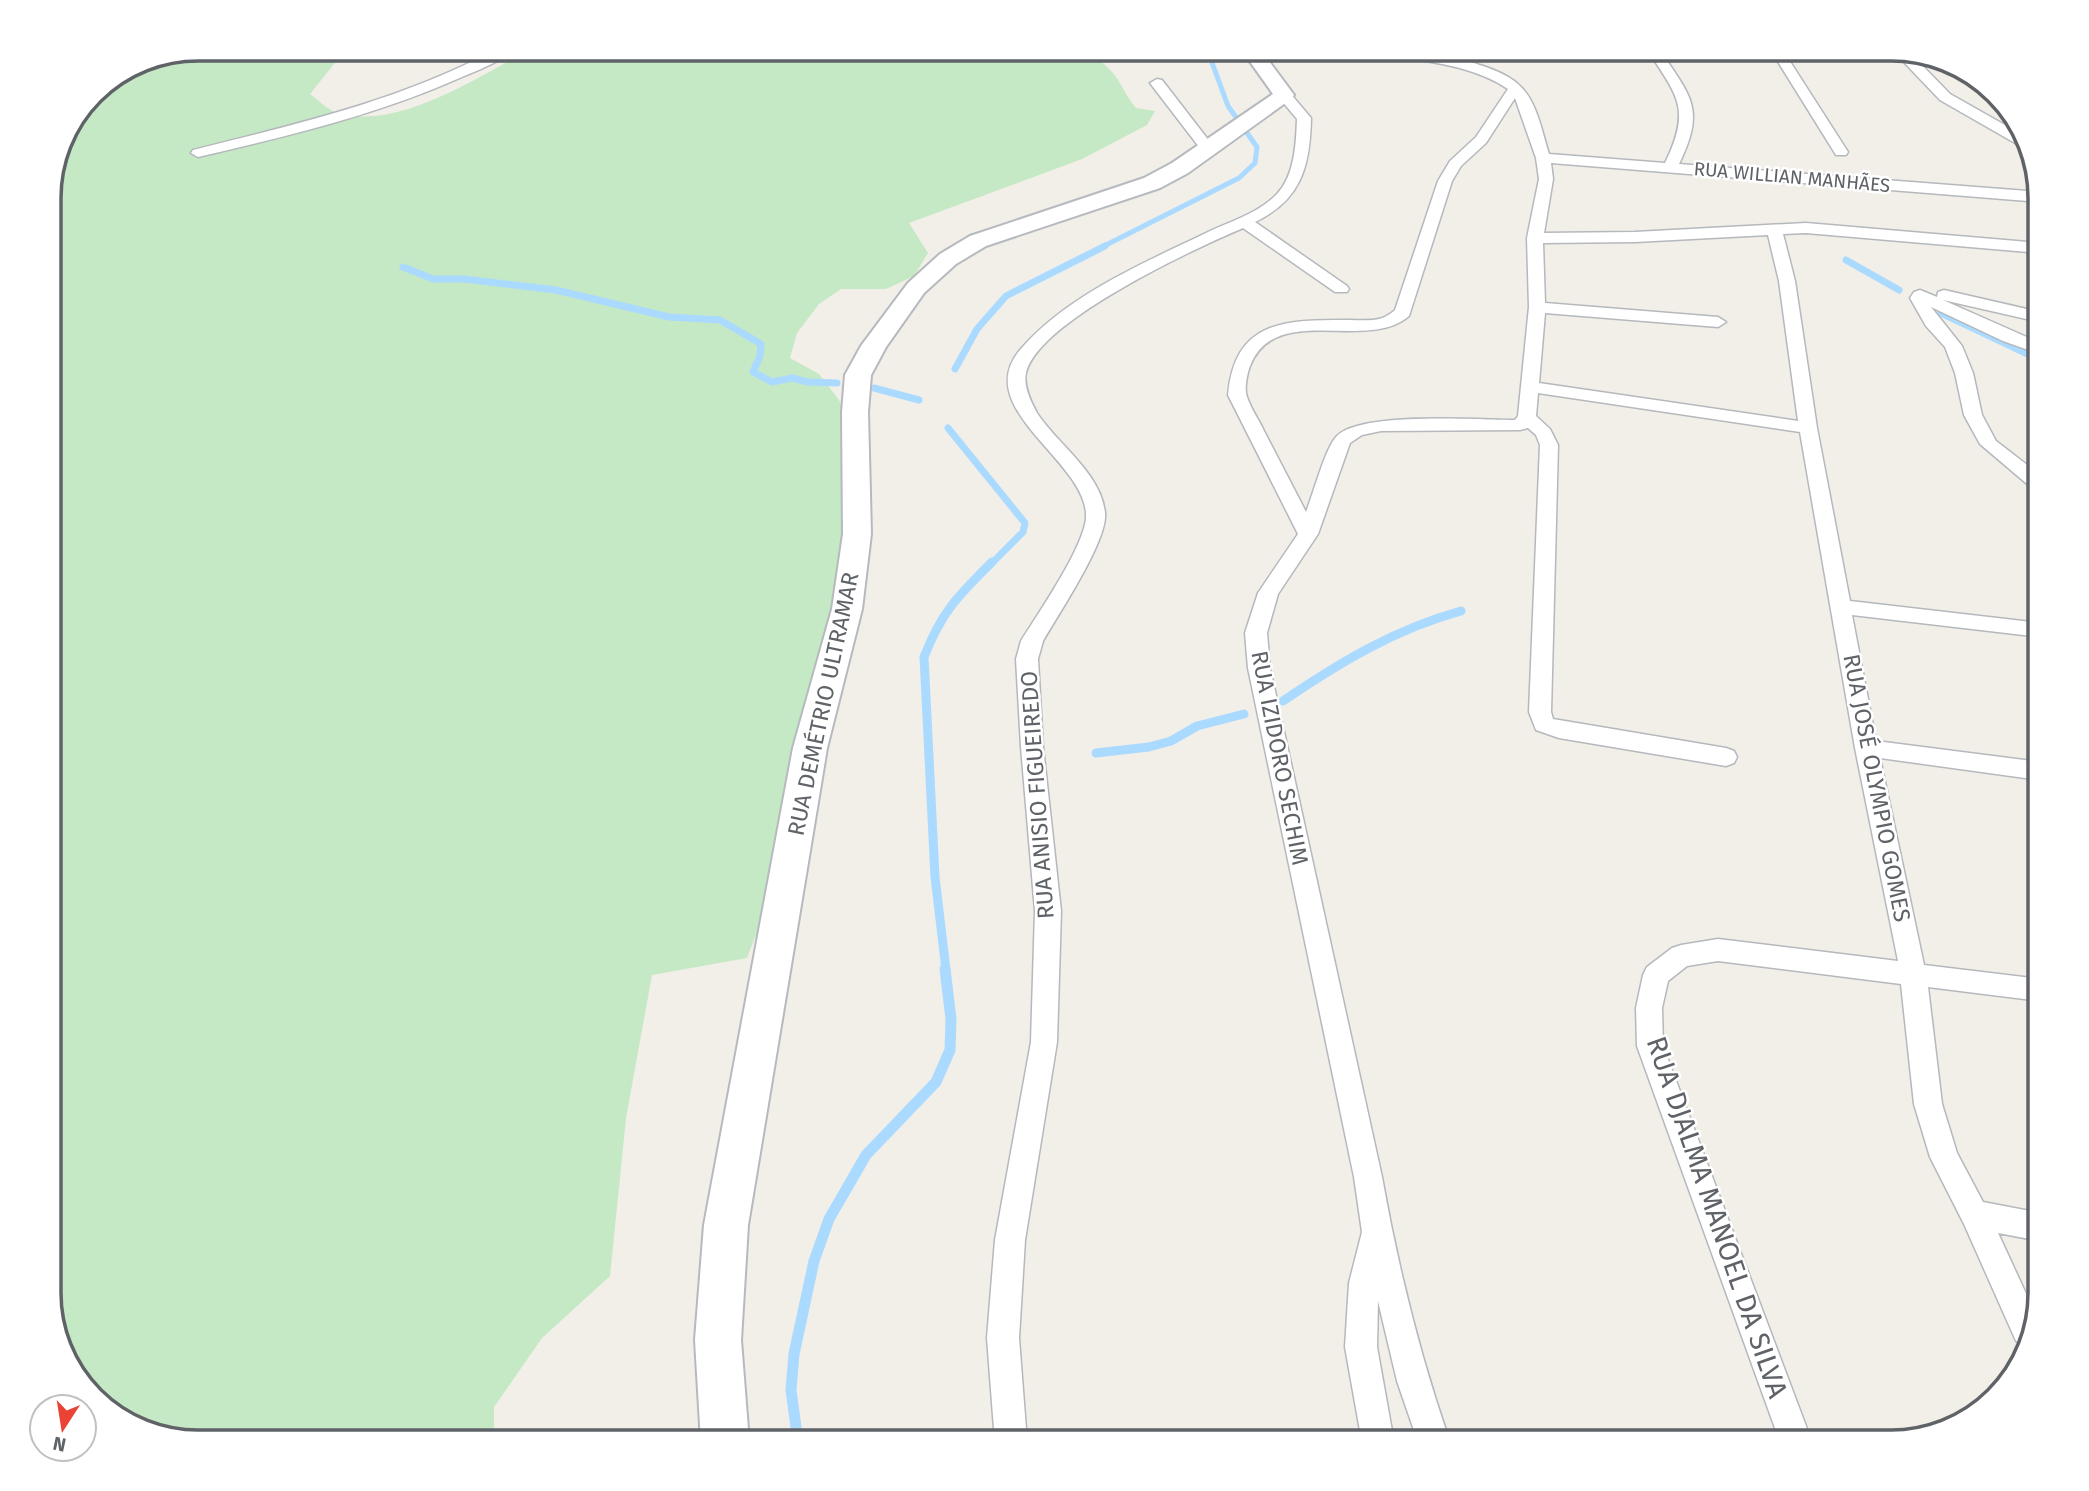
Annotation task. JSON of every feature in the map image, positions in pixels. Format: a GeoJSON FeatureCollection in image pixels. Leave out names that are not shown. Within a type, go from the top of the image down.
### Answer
{"type":"FeatureCollection","features":[{"type":"Feature","properties":{"kind":"street"},"geometry":{"type":"LineString","coordinates":[[1259,61],[1284,95]]}},
{"type":"Feature","properties":{"kind":"street"},"geometry":{"type":"LineString","coordinates":[[1443,61],[1497,76],[1515,88],[1526,104],[1543,158],[1546,179],[1535,238],[1537,307],[1527,417],[1520,425],[1501,426]]}},
{"type":"Feature","properties":{"kind":"street"},"geometry":{"type":"LineString","coordinates":[[1660,61],[1689,112],[1687,130],[1671,167]]}},
{"type":"Feature","properties":{"kind":"street"},"geometry":{"type":"LineString","coordinates":[[1784,61],[1841,152]]}},
{"type":"Feature","properties":{"kind":"street"},"geometry":{"type":"LineString","coordinates":[[198,153],[321,124],[377,106],[483,62]]}},
{"type":"Feature","properties":{"kind":"street"},"geometry":{"type":"LineString","coordinates":[[1912,63],[1945,97],[2013,136]]}},
{"type":"Feature","properties":{"kind":"street"},"geometry":{"type":"LineString","coordinates":[[1157,83],[1231,134]]}},
{"type":"Feature","properties":{"kind":"street"},"geometry":{"type":"LineString","coordinates":[[1308,534],[1237,395],[1237,375],[1243,358],[1252,345],[1270,333],[1296,326],[1375,325],[1392,322],[1403,312],[1445,181],[1455,164],[1480,140],[1515,88]]}},
{"type":"Feature","properties":{"kind":"street","name":"RUA DEMÉTRIO ULTRAMAR"},"geometry":{"type":"LineString","coordinates":[[724,1430],[718,1340],[726,1226],[810,748],[847,609],[857,534],[858,375],[874,346],[916,288],[948,259],[978,241],[1152,183],[1231,134],[1284,95]]}},
{"type":"Feature","properties":{"kind":"street","name":"RUA ANISIO FIGUEIREDO"},"geometry":{"type":"LineString","coordinates":[[1010,1430],[1003,1338],[1010,1240],[1044,1042],[1048,911],[1032,747],[1027,659],[1032,641],[1090,538],[1096,516],[1093,498],[1079,473],[1021,403],[1017,379],[1023,358],[1046,330],[1185,249],[1243,220],[1288,191],[1297,169],[1304,137],[1304,118],[1284,95]]}},
{"type":"Feature","properties":{"kind":"street","name":"RUA WILLIAN MANHÃES"},"geometry":{"type":"LineString","coordinates":[[1543,158],[2028,196]]}},
{"type":"Feature","properties":{"kind":"street"},"geometry":{"type":"LineString","coordinates":[[1243,220],[1341,289]]}},
{"type":"Feature","properties":{"kind":"street","name":"RUA JOSÉ OLYMPIO GOMES"},"geometry":{"type":"LineString","coordinates":[[1774,229],[1787,281],[1808,428],[1843,607],[1866,748],[1913,973],[1928,1104],[1944,1157],[1974,1214],[2024,1324]]}},
{"type":"Feature","properties":{"kind":"street"},"geometry":{"type":"LineString","coordinates":[[1535,238],[1837,229],[2028,247]]}},
{"type":"Feature","properties":{"kind":"street"},"geometry":{"type":"LineString","coordinates":[[1920,295],[1938,294],[2028,314]]}},
{"type":"Feature","properties":{"kind":"street"},"geometry":{"type":"LineString","coordinates":[[1920,295],[2028,344]]}},
{"type":"Feature","properties":{"kind":"street"},"geometry":{"type":"LineString","coordinates":[[1920,295],[1918,298],[1932,322],[1953,346],[1964,373],[1973,415],[1989,444],[2028,475]]}},
{"type":"Feature","properties":{"kind":"street"},"geometry":{"type":"LineString","coordinates":[[1537,307],[1718,322]]}},
{"type":"Feature","properties":{"kind":"street"},"geometry":{"type":"LineString","coordinates":[[1530,387],[1808,428]]}},
{"type":"Feature","properties":{"kind":"street"},"geometry":{"type":"LineString","coordinates":[[1527,417],[1544,433],[1549,445],[1540,712],[1545,724],[1559,730],[1726,757]]}},
{"type":"Feature","properties":{"kind":"street","name":"RUA IZIDORO SECHIM"},"geometry":{"type":"LineString","coordinates":[[1376,1430],[1361,1347],[1364,1283],[1377,1232],[1365,1163],[1259,668],[1256,633],[1268,593],[1308,534],[1342,441],[1350,433],[1362,428],[1381,426],[1501,426]]}},
{"type":"Feature","properties":{"kind":"street"},"geometry":{"type":"LineString","coordinates":[[1843,607],[2028,629]]}},
{"type":"Feature","properties":{"kind":"street"},"geometry":{"type":"LineString","coordinates":[[1866,748],[2028,769]]}},
{"type":"Feature","properties":{"kind":"street","name":"RUA DJALMA MANOEL DA SILVA"},"geometry":{"type":"LineString","coordinates":[[1792,1430],[1650,1046],[1648,1008],[1656,975],[1681,956],[1718,950],[2028,988]]}},
{"type":"Feature","properties":{"kind":"street"},"geometry":{"type":"LineString","coordinates":[[1974,1214],[2028,1225]]}},
{"type":"Feature","properties":{"kind":"street"},"geometry":{"type":"LineString","coordinates":[[1377,1232],[1413,1381],[1430,1430]]}},
{"type":"Feature","properties":{"kind":"green space"},"geometry":{"type":"Polygon","coordinates":[[[1100,61],[1110,69],[1136,108],[1155,111],[1147,125],[1082,159],[909,223],[928,253],[914,276],[886,289],[841,289],[819,304],[797,333],[790,358],[819,374],[839,400],[855,435],[839,598],[797,749],[760,924],[747,958],[652,975],[626,1118],[610,1276],[542,1338],[494,1407],[494,1430],[180,1429],[138,1416],[115,1401],[101,1390],[75,1353],[66,1328],[62,1302],[62,180],[72,146],[84,122],[95,108],[122,84],[163,66],[189,62],[336,62],[310,94],[334,112],[360,117],[385,115],[411,108],[462,86],[506,62],[1100,61]]]}},
{"type":"Feature","properties":{"kind":"waterway"},"geometry":{"type":"LineString","coordinates":[[1102,247],[1239,178],[1255,163],[1257,147],[1228,106],[1212,61]]}},
{"type":"Feature","properties":{"kind":"waterway"},"geometry":{"type":"LineString","coordinates":[[955,369],[977,329],[1006,296],[1105,246]]}},
{"type":"Feature","properties":{"kind":"waterway"},"geometry":{"type":"LineString","coordinates":[[1846,260],[1899,290]]}},
{"type":"Feature","properties":{"kind":"waterway"},"geometry":{"type":"LineString","coordinates":[[403,267],[433,279],[464,279],[556,290],[669,317],[720,320],[761,344],[760,356],[753,372],[772,382],[792,378],[808,382],[837,383]]}},
{"type":"Feature","properties":{"kind":"waterway"},"geometry":{"type":"LineString","coordinates":[[1941,313],[2028,354]]}},
{"type":"Feature","properties":{"kind":"waterway"},"geometry":{"type":"LineString","coordinates":[[874,388],[919,400]]}},
{"type":"Feature","properties":{"kind":"waterway"},"geometry":{"type":"LineString","coordinates":[[948,428],[1025,523],[1023,532],[991,564]]}},
{"type":"Feature","properties":{"kind":"waterway"},"geometry":{"type":"LineString","coordinates":[[946,970],[935,877],[924,657],[944,616],[992,562]]}},
{"type":"Feature","properties":{"kind":"waterway"},"geometry":{"type":"LineString","coordinates":[[1283,701],[1368,648],[1413,627],[1461,611]]}},
{"type":"Feature","properties":{"kind":"waterway"},"geometry":{"type":"LineString","coordinates":[[1096,753],[1149,747],[1171,741],[1197,726],[1244,714]]}},
{"type":"Feature","properties":{"kind":"waterway"},"geometry":{"type":"LineString","coordinates":[[796,1430],[791,1390],[794,1354],[814,1261],[829,1219],[866,1155],[936,1082],[950,1050],[951,1019],[945,969]]}}]}
